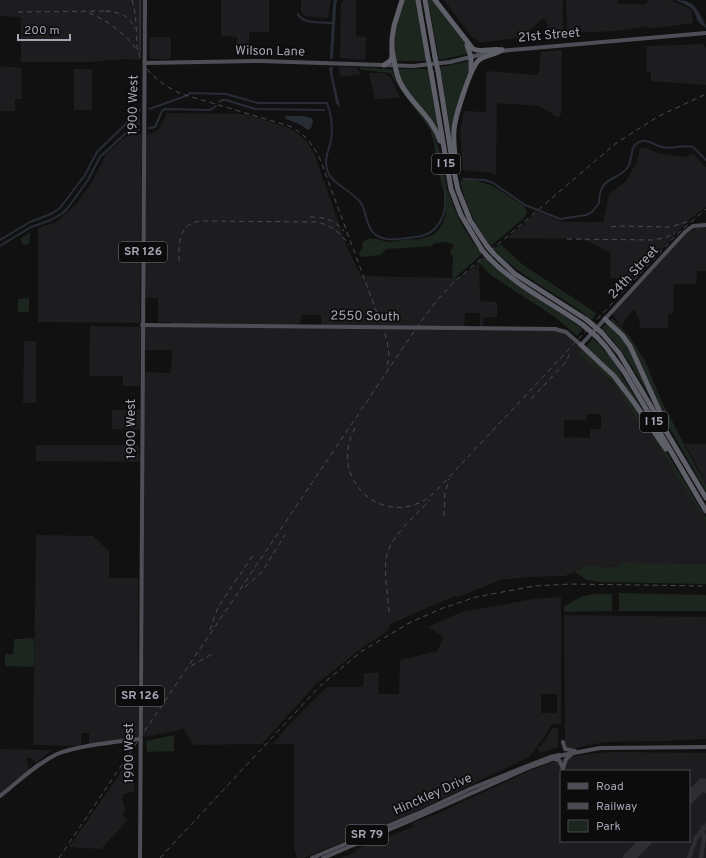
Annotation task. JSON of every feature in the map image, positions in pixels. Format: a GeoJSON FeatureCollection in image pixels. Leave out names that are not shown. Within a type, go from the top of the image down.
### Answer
{"type":"FeatureCollection","features":[{"type":"Feature","properties":{"kind":"highway"},"geometry":{"type":"LineString","coordinates":[[384,65],[391,60],[394,26],[402,0]]}},
{"type":"Feature","properties":{"kind":"highway","name":"I 15"},"geometry":{"type":"LineString","coordinates":[[418,0],[451,189],[460,214],[482,250],[503,272],[583,325],[606,347],[625,373],[706,511]]}},
{"type":"Feature","properties":{"kind":"highway","name":"I 15"},"geometry":{"type":"LineString","coordinates":[[425,0],[454,172],[458,190],[470,220],[487,246],[515,274],[587,320],[602,333],[619,352],[706,498]]}},
{"type":"Feature","properties":{"kind":"highway"},"geometry":{"type":"LineString","coordinates":[[435,0],[466,42],[473,49],[477,51],[494,49],[502,50]]}},
{"type":"Feature","properties":{"kind":"highway"},"geometry":{"type":"LineString","coordinates":[[466,42],[471,58],[472,67],[470,77]]}},
{"type":"Feature","properties":{"kind":"highway"},"geometry":{"type":"LineString","coordinates":[[392,50],[398,78],[402,86],[435,129],[440,142],[444,163],[448,171]]}},
{"type":"Feature","properties":{"kind":"highway"},"geometry":{"type":"LineString","coordinates":[[458,190],[454,130],[457,114],[474,66],[484,57],[502,50]]}},
{"type":"Feature","properties":{"kind":"highway"},"geometry":{"type":"LineString","coordinates":[[605,319],[622,335],[630,346],[659,414],[692,473]]}},
{"type":"Feature","properties":{"kind":"highway"},"geometry":{"type":"LineString","coordinates":[[581,344],[614,376],[686,477]]}},
{"type":"Feature","properties":{"kind":"main road","name":"1900 West"},"geometry":{"type":"LineString","coordinates":[[140,858],[145,0]]}},
{"type":"Feature","properties":{"kind":"main road","name":"21st Street"},"geometry":{"type":"LineString","coordinates":[[395,65],[433,65],[471,58],[502,50],[706,33]]}},
{"type":"Feature","properties":{"kind":"main road","name":"Wilson Lane"},"geometry":{"type":"LineString","coordinates":[[145,64],[253,61],[395,65]]}},
{"type":"Feature","properties":{"kind":"main road","name":"24th Street"},"geometry":{"type":"LineString","coordinates":[[581,344],[685,232],[693,226],[706,225]]}},
{"type":"Feature","properties":{"kind":"main road","name":"2550 South"},"geometry":{"type":"LineString","coordinates":[[142,325],[555,328],[566,332],[581,344]]}},
{"type":"Feature","properties":{"kind":"main road"},"geometry":{"type":"LineString","coordinates":[[0,796],[40,764],[58,754],[86,747],[140,739]]}},
{"type":"Feature","properties":{"kind":"main road"},"geometry":{"type":"LineString","coordinates":[[562,766],[559,760],[553,757],[560,750],[563,744],[565,749],[576,751]]}},
{"type":"Feature","properties":{"kind":"main road","name":"Hinckley Drive"},"geometry":{"type":"LineString","coordinates":[[312,858],[421,812],[488,781],[553,757],[576,751],[600,748],[706,747]]}},
{"type":"Feature","properties":{"kind":"main road"},"geometry":{"type":"LineString","coordinates":[[562,770],[566,759],[576,751]]}},
{"type":"Feature","properties":{"kind":"main road","name":"Hinckley Drive"},"geometry":{"type":"LineString","coordinates":[[323,858],[553,757]]}},
{"type":"Feature","properties":{"kind":"shaded area"},"geometry":{"type":"Polygon","coordinates":[[[0,0],[143,0],[140,60],[123,59],[92,62],[21,62],[21,17],[0,16],[0,0]]]}},
{"type":"Feature","properties":{"kind":"shaded area"},"geometry":{"type":"Polygon","coordinates":[[[221,0],[269,0],[269,32],[249,32],[249,56],[237,56],[237,37],[221,36],[221,0]]]}},
{"type":"Feature","properties":{"kind":"shaded area"},"geometry":{"type":"Polygon","coordinates":[[[301,0],[331,0],[328,18],[304,16],[301,11],[301,0]]]}},
{"type":"Feature","properties":{"kind":"shaded area"},"geometry":{"type":"Polygon","coordinates":[[[334,0],[337,0],[332,59],[330,58],[334,0]]]}},
{"type":"Feature","properties":{"kind":"shaded area"},"geometry":{"type":"Polygon","coordinates":[[[344,0],[356,0],[356,36],[366,37],[365,60],[340,58],[341,4],[344,0]]]}},
{"type":"Feature","properties":{"kind":"shaded area"},"geometry":{"type":"Polygon","coordinates":[[[444,0],[563,0],[563,39],[548,40],[547,23],[544,18],[523,37],[480,42],[471,36],[444,0]]]}},
{"type":"Feature","properties":{"kind":"shaded area"},"geometry":{"type":"Polygon","coordinates":[[[566,0],[618,0],[618,4],[645,4],[649,0],[670,0],[687,7],[692,12],[693,23],[648,29],[647,26],[616,31],[567,33],[566,0]]]}},
{"type":"Feature","properties":{"kind":"shaded area"},"geometry":{"type":"Polygon","coordinates":[[[675,0],[685,1],[692,4],[704,22],[706,30],[705,27],[698,21],[692,9],[675,0]]]}},
{"type":"Feature","properties":{"kind":"shaded area"},"geometry":{"type":"Polygon","coordinates":[[[149,37],[171,37],[171,59],[150,59],[149,37]]]}},
{"type":"Feature","properties":{"kind":"shaded area"},"geometry":{"type":"Polygon","coordinates":[[[703,44],[706,48],[706,85],[651,81],[651,72],[646,72],[647,46],[703,44]]]}},
{"type":"Feature","properties":{"kind":"shaded area"},"geometry":{"type":"Polygon","coordinates":[[[562,50],[562,112],[560,115],[558,117],[540,106],[497,103],[496,176],[491,173],[463,170],[460,131],[464,111],[486,112],[486,71],[536,75],[539,72],[541,52],[562,50]]]}},
{"type":"Feature","properties":{"kind":"shaded area"},"geometry":{"type":"Polygon","coordinates":[[[0,66],[21,68],[22,99],[15,99],[15,111],[0,111],[0,66]]]}},
{"type":"Feature","properties":{"kind":"shaded area"},"geometry":{"type":"Polygon","coordinates":[[[332,67],[340,107],[336,103],[329,68],[332,67]]]}},
{"type":"Feature","properties":{"kind":"shaded area"},"geometry":{"type":"Polygon","coordinates":[[[338,67],[356,67],[361,74],[341,77],[338,67]]]}},
{"type":"Feature","properties":{"kind":"shaded area"},"geometry":{"type":"Polygon","coordinates":[[[74,69],[92,69],[92,110],[74,110],[74,69]]]}},
{"type":"Feature","properties":{"kind":"shaded area"},"geometry":{"type":"Polygon","coordinates":[[[369,73],[383,73],[391,78],[400,98],[375,99],[369,73]]]}},
{"type":"Feature","properties":{"kind":"shaded area"},"geometry":{"type":"Polygon","coordinates":[[[167,113],[247,114],[291,129],[300,135],[307,142],[314,153],[347,247],[361,276],[458,278],[479,263],[480,301],[497,302],[497,317],[484,317],[483,326],[480,326],[480,313],[465,313],[464,329],[555,330],[565,333],[582,347],[618,390],[658,443],[706,521],[706,564],[621,562],[619,567],[587,566],[565,576],[527,577],[501,580],[458,597],[455,596],[440,602],[391,624],[387,631],[362,648],[316,684],[262,744],[196,745],[192,743],[184,729],[145,737],[142,733],[143,372],[171,373],[172,350],[144,350],[144,326],[172,326],[172,322],[158,322],[158,298],[144,298],[146,135],[159,129],[167,113]],[[301,315],[300,325],[321,325],[321,315],[301,315]],[[587,414],[586,420],[564,420],[564,437],[590,438],[590,429],[601,429],[601,414],[587,414]]]}},
{"type":"Feature","properties":{"kind":"shaded area"},"geometry":{"type":"Polygon","coordinates":[[[135,115],[140,116],[141,125],[126,125],[135,115]]]}},
{"type":"Feature","properties":{"kind":"shaded area"},"geometry":{"type":"Polygon","coordinates":[[[285,116],[303,116],[311,118],[313,121],[311,128],[308,130],[299,124],[286,119],[285,116]]]}},
{"type":"Feature","properties":{"kind":"shaded area"},"geometry":{"type":"Polygon","coordinates":[[[142,134],[140,323],[38,322],[38,228],[54,223],[78,202],[93,180],[106,154],[124,138],[130,135],[142,134]]]}},
{"type":"Feature","properties":{"kind":"shaded area"},"geometry":{"type":"Polygon","coordinates":[[[644,147],[658,153],[686,157],[694,154],[706,168],[706,207],[691,218],[631,280],[610,278],[611,253],[589,242],[577,239],[507,238],[537,212],[563,222],[603,222],[609,194],[626,181],[637,162],[640,148],[644,147]]]}},
{"type":"Feature","properties":{"kind":"shaded area"},"geometry":{"type":"Polygon","coordinates":[[[698,227],[706,227],[706,271],[697,271],[696,284],[674,284],[673,314],[668,314],[668,328],[640,328],[639,318],[634,309],[621,326],[612,314],[686,234],[698,227]]]}},
{"type":"Feature","properties":{"kind":"shaded area"},"geometry":{"type":"Polygon","coordinates":[[[90,326],[141,327],[140,386],[123,386],[123,376],[89,376],[90,326]]]}},
{"type":"Feature","properties":{"kind":"shaded area"},"geometry":{"type":"Polygon","coordinates":[[[24,341],[36,341],[36,403],[23,403],[24,341]]]}},
{"type":"Feature","properties":{"kind":"shaded area"},"geometry":{"type":"Polygon","coordinates":[[[112,410],[140,410],[140,430],[112,429],[112,410]]]}},
{"type":"Feature","properties":{"kind":"shaded area"},"geometry":{"type":"Polygon","coordinates":[[[685,444],[706,444],[706,483],[685,444]]]}},
{"type":"Feature","properties":{"kind":"shaded area"},"geometry":{"type":"Polygon","coordinates":[[[36,445],[139,445],[139,462],[36,461],[36,445]]]}},
{"type":"Feature","properties":{"kind":"shaded area"},"geometry":{"type":"Polygon","coordinates":[[[36,535],[93,536],[109,551],[109,578],[138,578],[138,738],[89,745],[89,733],[81,733],[81,746],[33,745],[36,535]]]}},
{"type":"Feature","properties":{"kind":"shaded area"},"geometry":{"type":"Polygon","coordinates":[[[561,597],[561,724],[551,726],[541,742],[529,757],[406,816],[304,858],[297,858],[294,848],[294,744],[273,744],[287,727],[327,687],[363,687],[364,673],[379,673],[378,694],[399,694],[400,660],[437,651],[444,637],[428,627],[461,612],[533,599],[561,597]],[[541,694],[541,713],[557,713],[557,694],[541,694]]]}},
{"type":"Feature","properties":{"kind":"shaded area"},"geometry":{"type":"Polygon","coordinates":[[[564,615],[706,617],[706,739],[605,742],[569,749],[565,746],[564,615]]]}},
{"type":"Feature","properties":{"kind":"shaded area"},"geometry":{"type":"Polygon","coordinates":[[[553,728],[558,728],[558,747],[539,753],[537,747],[541,746],[553,728]]]}},
{"type":"Feature","properties":{"kind":"shaded area"},"geometry":{"type":"Polygon","coordinates":[[[0,749],[52,750],[36,763],[31,758],[26,758],[29,770],[0,793],[0,749]]]}},
{"type":"Feature","properties":{"kind":"shaded area"},"geometry":{"type":"Polygon","coordinates":[[[135,752],[134,792],[123,794],[122,798],[125,810],[122,815],[128,820],[101,849],[69,847],[135,752]]]}},
{"type":"Feature","properties":{"kind":"shaded area"},"geometry":{"type":"Polygon","coordinates":[[[616,752],[706,753],[706,858],[341,858],[356,852],[355,850],[413,827],[412,823],[436,814],[529,771],[552,762],[575,756],[616,752]]]}},
{"type":"Feature","properties":{"kind":"green space"},"geometry":{"type":"Polygon","coordinates":[[[403,0],[416,0],[426,61],[396,61],[395,37],[403,0]]]}},
{"type":"Feature","properties":{"kind":"green space"},"geometry":{"type":"Polygon","coordinates":[[[428,0],[434,0],[465,42],[468,54],[439,60],[428,0]]]}},
{"type":"Feature","properties":{"kind":"green space"},"geometry":{"type":"Polygon","coordinates":[[[470,61],[471,68],[457,111],[453,148],[440,67],[470,61]]]}},
{"type":"Feature","properties":{"kind":"green space"},"geometry":{"type":"Polygon","coordinates":[[[361,67],[392,70],[398,84],[426,117],[433,130],[440,153],[447,188],[443,190],[430,129],[390,73],[363,70],[360,69],[361,67]]]}},
{"type":"Feature","properties":{"kind":"green space"},"geometry":{"type":"Polygon","coordinates":[[[398,69],[428,69],[439,134],[402,85],[398,69]]]}},
{"type":"Feature","properties":{"kind":"green space"},"geometry":{"type":"Polygon","coordinates":[[[470,179],[491,185],[523,205],[527,211],[525,217],[491,246],[476,223],[465,199],[460,181],[470,179]]]}},
{"type":"Feature","properties":{"kind":"green space"},"geometry":{"type":"Polygon","coordinates":[[[448,190],[462,224],[482,254],[454,279],[452,276],[453,258],[450,251],[454,245],[447,242],[435,243],[431,246],[387,249],[380,255],[360,257],[359,253],[363,247],[362,243],[367,239],[393,242],[405,239],[420,239],[429,237],[436,233],[444,222],[446,191],[448,190]]]}},
{"type":"Feature","properties":{"kind":"green space"},"geometry":{"type":"Polygon","coordinates":[[[31,232],[29,244],[23,245],[20,239],[31,232]]]}},
{"type":"Feature","properties":{"kind":"green space"},"geometry":{"type":"Polygon","coordinates":[[[500,244],[522,264],[596,313],[592,320],[517,270],[494,249],[500,244]]]}},
{"type":"Feature","properties":{"kind":"green space"},"geometry":{"type":"Polygon","coordinates":[[[484,257],[513,283],[583,329],[577,336],[555,317],[492,276],[478,262],[484,257]]]}},
{"type":"Feature","properties":{"kind":"green space"},"geometry":{"type":"Polygon","coordinates":[[[29,298],[29,312],[18,312],[18,299],[29,298]]]}},
{"type":"Feature","properties":{"kind":"green space"},"geometry":{"type":"Polygon","coordinates":[[[612,318],[630,337],[645,361],[662,402],[706,484],[706,491],[662,415],[630,342],[611,321],[612,318]]]}},
{"type":"Feature","properties":{"kind":"green space"},"geometry":{"type":"Polygon","coordinates":[[[607,323],[627,344],[655,406],[624,355],[601,328],[607,323]]]}},
{"type":"Feature","properties":{"kind":"green space"},"geometry":{"type":"Polygon","coordinates":[[[593,338],[612,359],[651,423],[614,374],[586,347],[593,338]]]}},
{"type":"Feature","properties":{"kind":"green space"},"geometry":{"type":"Polygon","coordinates":[[[582,351],[609,372],[665,449],[706,518],[706,522],[649,430],[644,430],[613,382],[579,354],[582,351]]]}},
{"type":"Feature","properties":{"kind":"green space"},"geometry":{"type":"Polygon","coordinates":[[[621,562],[706,564],[706,584],[599,582],[587,580],[575,572],[587,566],[619,567],[621,562]]]}},
{"type":"Feature","properties":{"kind":"green space"},"geometry":{"type":"Polygon","coordinates":[[[619,593],[706,595],[706,611],[619,611],[619,593]]]}},
{"type":"Feature","properties":{"kind":"green space"},"geometry":{"type":"Polygon","coordinates":[[[593,594],[612,594],[612,611],[564,612],[564,607],[566,605],[583,596],[593,594]]]}},
{"type":"Feature","properties":{"kind":"green space"},"geometry":{"type":"Polygon","coordinates":[[[14,639],[34,639],[34,667],[5,666],[5,654],[13,654],[14,639]]]}},
{"type":"Feature","properties":{"kind":"green space"},"geometry":{"type":"Polygon","coordinates":[[[174,735],[174,751],[147,752],[146,741],[174,735]]]}},
{"type":"Feature","properties":{"kind":"waterway"},"geometry":{"type":"LineString","coordinates":[[140,0],[140,53]]}},
{"type":"Feature","properties":{"kind":"waterway"},"geometry":{"type":"LineString","coordinates":[[298,14],[300,18],[304,20],[318,23],[333,23]]}},
{"type":"Feature","properties":{"kind":"waterway"},"geometry":{"type":"LineString","coordinates":[[149,109],[186,96],[190,93],[226,94],[258,103],[327,103],[332,126],[332,135],[326,162],[329,175],[357,198],[363,207],[370,228],[376,235],[385,239],[421,236],[431,232],[444,214],[445,190]]}},
{"type":"Feature","properties":{"kind":"waterway"},"geometry":{"type":"LineString","coordinates":[[219,102],[226,100],[255,109],[324,110]]}},
{"type":"Feature","properties":{"kind":"waterway"},"geometry":{"type":"LineString","coordinates":[[149,128],[155,127],[162,111],[165,109],[210,110],[216,106]]}},
{"type":"Feature","properties":{"kind":"waterway"},"geometry":{"type":"LineString","coordinates":[[0,240],[30,222],[51,214],[60,208],[85,175],[97,152],[134,116]]}},
{"type":"Feature","properties":{"kind":"waterway"},"geometry":{"type":"LineString","coordinates":[[0,246],[31,227],[51,220],[63,213],[88,180],[100,157],[126,133],[139,130]]}},
{"type":"Feature","properties":{"kind":"waterway"},"geometry":{"type":"LineString","coordinates":[[463,179],[485,180],[493,183],[525,205],[560,219],[586,215],[592,212],[599,203],[602,188],[606,183],[620,175],[628,167],[633,148],[642,141],[647,141],[666,148],[685,146],[693,147],[706,160]]}},
{"type":"Feature","properties":{"kind":"taxiway"},"geometry":{"type":"LineString","coordinates":[[695,791],[701,789],[706,791]]}},
{"type":"Feature","properties":{"kind":"taxiway"},"geometry":{"type":"LineString","coordinates":[[689,858],[696,838],[706,826]]}},
{"type":"Feature","properties":{"kind":"taxiway"},"geometry":{"type":"LineString","coordinates":[[701,858],[704,836],[702,831],[703,828]]}},
{"type":"Feature","properties":{"kind":"runway"},"geometry":{"type":"LineString","coordinates":[[690,797],[703,784]]}},
{"type":"Feature","properties":{"kind":"runway"},"geometry":{"type":"LineString","coordinates":[[629,858],[645,842]]}},
{"type":"Feature","properties":{"kind":"railway"},"geometry":{"type":"LineString","coordinates":[[132,0],[136,17],[137,46],[139,54],[142,62],[153,76],[174,91],[182,94],[289,126],[304,136],[314,148],[320,159],[387,340],[389,355],[387,369]]}},
{"type":"Feature","properties":{"kind":"railway"},"geometry":{"type":"LineString","coordinates":[[105,11],[115,12],[127,17],[135,29]]}},
{"type":"Feature","properties":{"kind":"railway"},"geometry":{"type":"LineString","coordinates":[[18,12],[110,11]]}},
{"type":"Feature","properties":{"kind":"railway"},"geometry":{"type":"LineString","coordinates":[[89,13],[102,19],[123,34],[137,51]]}},
{"type":"Feature","properties":{"kind":"railway"},"geometry":{"type":"LineString","coordinates":[[59,858],[417,327],[438,299],[454,282],[615,144],[659,116],[706,94]]}},
{"type":"Feature","properties":{"kind":"railway"},"geometry":{"type":"LineString","coordinates":[[355,428],[348,448],[349,467],[356,484],[367,497],[383,505],[400,507],[418,503],[436,491],[676,235],[706,209]]}},
{"type":"Feature","properties":{"kind":"railway"},"geometry":{"type":"LineString","coordinates":[[310,217],[329,220],[337,224],[344,231]]}},
{"type":"Feature","properties":{"kind":"railway"},"geometry":{"type":"LineString","coordinates":[[179,261],[181,235],[188,226],[201,221],[317,222],[327,225],[335,230],[349,245]]}},
{"type":"Feature","properties":{"kind":"railway"},"geometry":{"type":"LineString","coordinates":[[611,227],[670,227],[687,222]]}},
{"type":"Feature","properties":{"kind":"railway"},"geometry":{"type":"LineString","coordinates":[[567,239],[653,240],[664,238],[675,233]]}},
{"type":"Feature","properties":{"kind":"railway"},"geometry":{"type":"LineString","coordinates":[[531,399],[565,363],[571,352]]}},
{"type":"Feature","properties":{"kind":"railway"},"geometry":{"type":"LineString","coordinates":[[444,516],[445,493],[449,479]]}},
{"type":"Feature","properties":{"kind":"railway"},"geometry":{"type":"LineString","coordinates":[[389,612],[385,572],[388,551],[397,535],[430,500]]}},
{"type":"Feature","properties":{"kind":"railway"},"geometry":{"type":"LineString","coordinates":[[245,587],[262,572],[285,535]]}},
{"type":"Feature","properties":{"kind":"railway"},"geometry":{"type":"LineString","coordinates":[[210,630],[218,607],[254,554]]}},
{"type":"Feature","properties":{"kind":"railway"},"geometry":{"type":"LineString","coordinates":[[160,858],[320,686],[362,651],[409,623],[443,608],[476,597],[534,586],[570,584],[706,586]]}},
{"type":"Feature","properties":{"kind":"railway"},"geometry":{"type":"LineString","coordinates":[[191,666],[214,653]]}}]}
